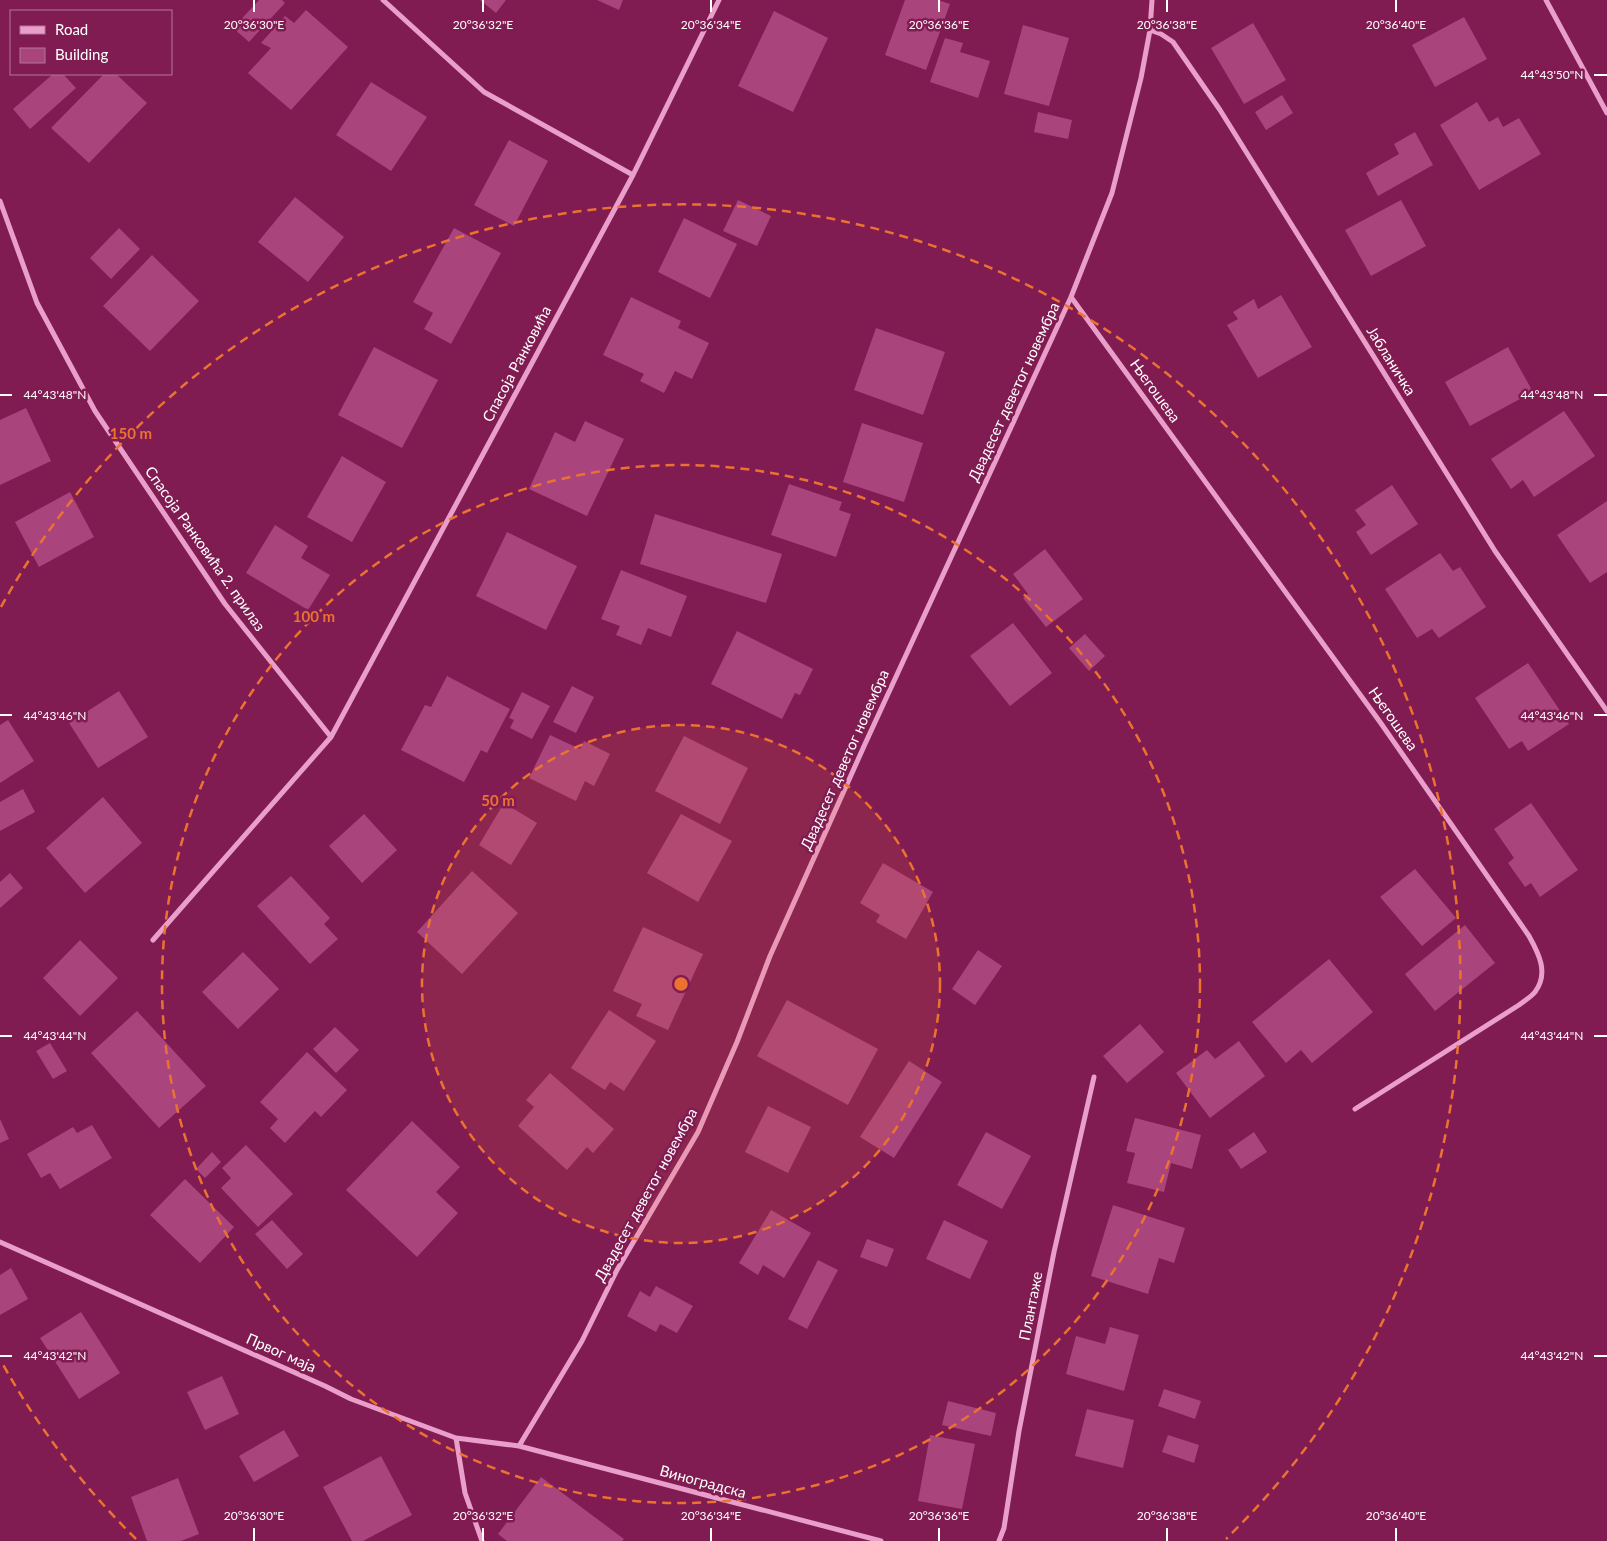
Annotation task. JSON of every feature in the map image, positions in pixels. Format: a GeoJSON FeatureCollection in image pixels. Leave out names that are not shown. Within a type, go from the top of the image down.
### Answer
{"type":"FeatureCollection","features":[{"type":"Feature","properties":{"kind":"street"},"geometry":{"type":"LineString","coordinates":[[383,0],[484,92],[633,175]]}},
{"type":"Feature","properties":{"kind":"street","name":"Спасоја Ранковића"},"geometry":{"type":"LineString","coordinates":[[153,940],[331,738],[633,175],[719,0]]}},
{"type":"Feature","properties":{"kind":"street","name":"Двадесет деветог новембра"},"geometry":{"type":"LineString","coordinates":[[519,1446],[582,1341],[617,1270],[698,1132],[738,1042],[770,956],[861,753],[1072,297],[1112,193],[1141,78],[1150,30],[1152,0]]}},
{"type":"Feature","properties":{"kind":"street"},"geometry":{"type":"LineString","coordinates":[[1546,0],[1607,113]]}},
{"type":"Feature","properties":{"kind":"street","name":"Јабланичка"},"geometry":{"type":"LineString","coordinates":[[1150,30],[1162,34],[1173,42],[1220,110],[1495,551],[1607,711]]}},
{"type":"Feature","properties":{"kind":"street","name":"Спасоја Ранковића 2. прилаз"},"geometry":{"type":"LineString","coordinates":[[0,201],[37,303],[95,411],[225,604],[331,738]]}},
{"type":"Feature","properties":{"kind":"street","name":"Његошева"},"geometry":{"type":"LineString","coordinates":[[1072,297],[1380,722],[1529,936],[1540,958],[1542,979],[1534,993],[1519,1006],[1355,1109]]}},
{"type":"Feature","properties":{"kind":"street","name":"Плантаже"},"geometry":{"type":"LineString","coordinates":[[999,1541],[1004,1528],[1019,1431],[1054,1252],[1094,1077]]}},
{"type":"Feature","properties":{"kind":"street","name":"Првог маја"},"geometry":{"type":"LineString","coordinates":[[0,1242],[351,1399],[456,1438]]}},
{"type":"Feature","properties":{"kind":"street"},"geometry":{"type":"LineString","coordinates":[[482,1541],[465,1492],[456,1438],[519,1446]]}},
{"type":"Feature","properties":{"kind":"street","name":"Виноградска"},"geometry":{"type":"LineString","coordinates":[[519,1446],[881,1541]]}},
{"type":"Feature","properties":{"kind":"building"},"geometry":{"type":"Polygon","coordinates":[[[259,0],[282,0],[285,3],[249,42],[233,28],[259,0]]]}},
{"type":"Feature","properties":{"kind":"building"},"geometry":{"type":"Polygon","coordinates":[[[480,0],[506,0],[496,13],[480,0]]]}},
{"type":"Feature","properties":{"kind":"building"},"geometry":{"type":"Polygon","coordinates":[[[597,0],[623,0],[619,10],[597,0]]]}},
{"type":"Feature","properties":{"kind":"building"},"geometry":{"type":"Polygon","coordinates":[[[905,0],[938,0],[950,4],[926,70],[885,55],[905,0]]]}},
{"type":"Feature","properties":{"kind":"building"},"geometry":{"type":"Polygon","coordinates":[[[306,10],[348,47],[291,110],[248,73],[271,48],[261,43],[285,16],[294,23],[306,10]]]}},
{"type":"Feature","properties":{"kind":"building"},"geometry":{"type":"Polygon","coordinates":[[[774,11],[828,38],[793,112],[738,86],[774,11]]]}},
{"type":"Feature","properties":{"kind":"building"},"geometry":{"type":"Polygon","coordinates":[[[1464,17],[1487,59],[1435,87],[1412,45],[1464,17]]]}},
{"type":"Feature","properties":{"kind":"building"},"geometry":{"type":"Polygon","coordinates":[[[1253,23],[1286,80],[1244,104],[1211,48],[1253,23]]]}},
{"type":"Feature","properties":{"kind":"building"},"geometry":{"type":"Polygon","coordinates":[[[1023,25],[1069,38],[1049,106],[1004,94],[1023,25]]]}},
{"type":"Feature","properties":{"kind":"building"},"geometry":{"type":"Polygon","coordinates":[[[945,38],[963,43],[960,52],[990,61],[978,98],[930,82],[945,38]]]}},
{"type":"Feature","properties":{"kind":"building"},"geometry":{"type":"Polygon","coordinates":[[[52,75],[64,75],[76,88],[30,129],[13,109],[52,75]]]}},
{"type":"Feature","properties":{"kind":"building"},"geometry":{"type":"Polygon","coordinates":[[[103,75],[117,75],[147,103],[89,163],[51,128],[103,75]]]}},
{"type":"Feature","properties":{"kind":"building"},"geometry":{"type":"Polygon","coordinates":[[[371,82],[427,117],[391,171],[336,135],[371,82]]]}},
{"type":"Feature","properties":{"kind":"building"},"geometry":{"type":"Polygon","coordinates":[[[1282,95],[1293,113],[1266,130],[1255,112],[1282,95]]]}},
{"type":"Feature","properties":{"kind":"building"},"geometry":{"type":"Polygon","coordinates":[[[1477,102],[1489,122],[1498,117],[1503,127],[1519,118],[1541,154],[1479,190],[1440,125],[1477,102]]]}},
{"type":"Feature","properties":{"kind":"building"},"geometry":{"type":"Polygon","coordinates":[[[1038,112],[1072,120],[1068,139],[1034,132],[1038,112]]]}},
{"type":"Feature","properties":{"kind":"building"},"geometry":{"type":"Polygon","coordinates":[[[1415,132],[1433,165],[1378,196],[1366,173],[1399,154],[1394,144],[1415,132]]]}},
{"type":"Feature","properties":{"kind":"building"},"geometry":{"type":"Polygon","coordinates":[[[509,140],[548,161],[514,226],[474,205],[509,140]]]}},
{"type":"Feature","properties":{"kind":"building"},"geometry":{"type":"Polygon","coordinates":[[[295,197],[344,237],[308,282],[258,242],[295,197]]]}},
{"type":"Feature","properties":{"kind":"building"},"geometry":{"type":"Polygon","coordinates":[[[738,200],[771,216],[757,246],[723,231],[738,200]]]}},
{"type":"Feature","properties":{"kind":"building"},"geometry":{"type":"Polygon","coordinates":[[[1401,200],[1426,246],[1371,276],[1345,230],[1401,200]]]}},
{"type":"Feature","properties":{"kind":"building"},"geometry":{"type":"Polygon","coordinates":[[[684,218],[737,244],[710,298],[658,272],[684,218]]]}},
{"type":"Feature","properties":{"kind":"building"},"geometry":{"type":"Polygon","coordinates":[[[119,228],[140,249],[111,279],[90,258],[119,228]]]}},
{"type":"Feature","properties":{"kind":"building"},"geometry":{"type":"Polygon","coordinates":[[[454,228],[501,253],[451,344],[424,329],[433,313],[413,302],[454,228]]]}},
{"type":"Feature","properties":{"kind":"building"},"geometry":{"type":"Polygon","coordinates":[[[152,255],[199,301],[150,351],[103,306],[152,255]]]}},
{"type":"Feature","properties":{"kind":"building"},"geometry":{"type":"Polygon","coordinates":[[[1281,295],[1312,347],[1258,378],[1227,325],[1238,319],[1233,312],[1254,299],[1258,309],[1281,295]]]}},
{"type":"Feature","properties":{"kind":"building"},"geometry":{"type":"Polygon","coordinates":[[[631,297],[681,321],[678,328],[709,343],[692,379],[675,371],[664,393],[640,381],[644,374],[603,355],[631,297]]]}},
{"type":"Feature","properties":{"kind":"building"},"geometry":{"type":"Polygon","coordinates":[[[876,328],[945,352],[923,415],[854,390],[876,328]]]}},
{"type":"Feature","properties":{"kind":"building"},"geometry":{"type":"Polygon","coordinates":[[[374,347],[438,380],[402,448],[338,415],[374,347]]]}},
{"type":"Feature","properties":{"kind":"building"},"geometry":{"type":"Polygon","coordinates":[[[1508,347],[1533,392],[1470,426],[1445,382],[1508,347]]]}},
{"type":"Feature","properties":{"kind":"building"},"geometry":{"type":"Polygon","coordinates":[[[26,408],[51,461],[0,485],[0,420],[26,408]]]}},
{"type":"Feature","properties":{"kind":"building"},"geometry":{"type":"Polygon","coordinates":[[[1564,411],[1595,456],[1534,497],[1523,480],[1511,489],[1491,459],[1564,411]]]}},
{"type":"Feature","properties":{"kind":"building"},"geometry":{"type":"Polygon","coordinates":[[[585,421],[624,439],[587,516],[529,489],[555,432],[575,442],[585,421]]]}},
{"type":"Feature","properties":{"kind":"building"},"geometry":{"type":"Polygon","coordinates":[[[862,423],[923,443],[904,502],[843,482],[862,423]]]}},
{"type":"Feature","properties":{"kind":"building"},"geometry":{"type":"Polygon","coordinates":[[[342,456],[386,482],[352,542],[307,517],[342,456]]]}},
{"type":"Feature","properties":{"kind":"building"},"geometry":{"type":"Polygon","coordinates":[[[789,484],[842,502],[839,510],[851,514],[836,557],[771,535],[789,484]]]}},
{"type":"Feature","properties":{"kind":"building"},"geometry":{"type":"Polygon","coordinates":[[[1392,485],[1418,524],[1371,555],[1356,532],[1366,525],[1355,510],[1392,485]]]}},
{"type":"Feature","properties":{"kind":"building"},"geometry":{"type":"Polygon","coordinates":[[[70,492],[94,537],[39,567],[15,522],[70,492]]]}},
{"type":"Feature","properties":{"kind":"building"},"geometry":{"type":"Polygon","coordinates":[[[1607,501],[1607,572],[1590,583],[1557,535],[1607,501]]]}},
{"type":"Feature","properties":{"kind":"building"},"geometry":{"type":"Polygon","coordinates":[[[655,514],[782,554],[766,603],[640,564],[655,514]]]}},
{"type":"Feature","properties":{"kind":"building"},"geometry":{"type":"Polygon","coordinates":[[[275,525],[308,546],[301,558],[330,575],[308,610],[246,573],[275,525]]]}},
{"type":"Feature","properties":{"kind":"building"},"geometry":{"type":"Polygon","coordinates":[[[507,532],[577,566],[546,630],[476,596],[507,532]]]}},
{"type":"Feature","properties":{"kind":"building"},"geometry":{"type":"Polygon","coordinates":[[[1045,549],[1083,599],[1046,627],[1023,598],[1028,594],[1013,574],[1045,549]]]}},
{"type":"Feature","properties":{"kind":"building"},"geometry":{"type":"Polygon","coordinates":[[[1440,553],[1453,571],[1460,567],[1486,607],[1439,638],[1432,629],[1417,638],[1385,589],[1440,553]]]}},
{"type":"Feature","properties":{"kind":"building"},"geometry":{"type":"Polygon","coordinates":[[[621,570],[687,596],[671,637],[648,628],[641,645],[616,635],[620,626],[601,619],[621,570]]]}},
{"type":"Feature","properties":{"kind":"building"},"geometry":{"type":"Polygon","coordinates":[[[1013,623],[1052,673],[1010,706],[970,656],[1013,623]]]}},
{"type":"Feature","properties":{"kind":"building"},"geometry":{"type":"Polygon","coordinates":[[[737,631],[813,669],[800,695],[795,693],[782,719],[711,684],[737,631]]]}},
{"type":"Feature","properties":{"kind":"building"},"geometry":{"type":"Polygon","coordinates":[[[1085,634],[1105,656],[1089,671],[1069,648],[1085,634]]]}},
{"type":"Feature","properties":{"kind":"building"},"geometry":{"type":"Polygon","coordinates":[[[1528,663],[1569,724],[1528,751],[1522,741],[1509,749],[1475,698],[1528,663]]]}},
{"type":"Feature","properties":{"kind":"building"},"geometry":{"type":"Polygon","coordinates":[[[447,676],[510,709],[487,753],[481,750],[464,782],[401,750],[425,705],[431,707],[447,676]]]}},
{"type":"Feature","properties":{"kind":"building"},"geometry":{"type":"Polygon","coordinates":[[[572,686],[594,697],[576,733],[553,722],[572,686]]]}},
{"type":"Feature","properties":{"kind":"building"},"geometry":{"type":"Polygon","coordinates":[[[119,691],[148,737],[98,768],[69,723],[119,691]]]}},
{"type":"Feature","properties":{"kind":"building"},"geometry":{"type":"Polygon","coordinates":[[[522,692],[550,706],[532,739],[510,728],[514,720],[509,718],[522,692]]]}},
{"type":"Feature","properties":{"kind":"building"},"geometry":{"type":"Polygon","coordinates":[[[8,720],[34,761],[0,783],[0,725],[8,720]]]}},
{"type":"Feature","properties":{"kind":"building"},"geometry":{"type":"Polygon","coordinates":[[[550,735],[580,749],[584,741],[610,754],[594,786],[585,781],[576,801],[529,778],[550,735]]]}},
{"type":"Feature","properties":{"kind":"building"},"geometry":{"type":"Polygon","coordinates":[[[684,736],[748,768],[720,824],[655,791],[684,736]]]}},
{"type":"Feature","properties":{"kind":"building"},"geometry":{"type":"Polygon","coordinates":[[[23,789],[35,812],[0,831],[0,802],[23,789]]]}},
{"type":"Feature","properties":{"kind":"building"},"geometry":{"type":"Polygon","coordinates":[[[103,797],[142,843],[85,893],[46,848],[103,797]]]}},
{"type":"Feature","properties":{"kind":"building"},"geometry":{"type":"Polygon","coordinates":[[[504,803],[537,823],[511,865],[479,845],[504,803]]]}},
{"type":"Feature","properties":{"kind":"building"},"geometry":{"type":"Polygon","coordinates":[[[1531,803],[1578,870],[1540,897],[1531,883],[1525,887],[1508,863],[1514,858],[1494,829],[1531,803]]]}},
{"type":"Feature","properties":{"kind":"building"},"geometry":{"type":"Polygon","coordinates":[[[364,814],[397,850],[362,883],[329,846],[364,814]]]}},
{"type":"Feature","properties":{"kind":"building"},"geometry":{"type":"Polygon","coordinates":[[[681,814],[732,841],[698,902],[647,873],[681,814]]]}},
{"type":"Feature","properties":{"kind":"building"},"geometry":{"type":"Polygon","coordinates":[[[883,863],[933,892],[906,939],[876,922],[880,915],[860,903],[883,863]]]}},
{"type":"Feature","properties":{"kind":"building"},"geometry":{"type":"Polygon","coordinates":[[[1415,869],[1456,918],[1422,946],[1380,897],[1415,869]]]}},
{"type":"Feature","properties":{"kind":"building"},"geometry":{"type":"Polygon","coordinates":[[[472,871],[518,913],[462,974],[417,932],[472,871]]]}},
{"type":"Feature","properties":{"kind":"building"},"geometry":{"type":"Polygon","coordinates":[[[10,873],[23,888],[0,908],[0,882],[10,873]]]}},
{"type":"Feature","properties":{"kind":"building"},"geometry":{"type":"Polygon","coordinates":[[[291,876],[330,918],[324,924],[338,939],[310,964],[257,906],[291,876]]]}},
{"type":"Feature","properties":{"kind":"building"},"geometry":{"type":"Polygon","coordinates":[[[1465,925],[1495,963],[1435,1011],[1405,974],[1465,925]]]}},
{"type":"Feature","properties":{"kind":"building"},"geometry":{"type":"Polygon","coordinates":[[[643,927],[703,954],[668,1030],[636,1016],[642,1004],[613,991],[643,927]]]}},
{"type":"Feature","properties":{"kind":"building"},"geometry":{"type":"Polygon","coordinates":[[[80,940],[118,978],[80,1016],[43,978],[80,940]]]}},
{"type":"Feature","properties":{"kind":"building"},"geometry":{"type":"Polygon","coordinates":[[[978,950],[1002,966],[975,1005],[952,989],[978,950]]]}},
{"type":"Feature","properties":{"kind":"building"},"geometry":{"type":"Polygon","coordinates":[[[243,952],[279,989],[238,1029],[202,992],[243,952]]]}},
{"type":"Feature","properties":{"kind":"building"},"geometry":{"type":"Polygon","coordinates":[[[1329,959],[1373,1012],[1312,1063],[1301,1050],[1286,1063],[1252,1022],[1329,959]]]}},
{"type":"Feature","properties":{"kind":"building"},"geometry":{"type":"Polygon","coordinates":[[[787,1000],[878,1049],[848,1105],[757,1056],[787,1000]]]}},
{"type":"Feature","properties":{"kind":"building"},"geometry":{"type":"Polygon","coordinates":[[[609,1010],[656,1041],[624,1091],[610,1082],[605,1090],[571,1068],[609,1010]]]}},
{"type":"Feature","properties":{"kind":"building"},"geometry":{"type":"Polygon","coordinates":[[[137,1011],[206,1086],[159,1128],[91,1053],[137,1011]]]}},
{"type":"Feature","properties":{"kind":"building"},"geometry":{"type":"Polygon","coordinates":[[[1140,1024],[1164,1052],[1127,1083],[1103,1056],[1140,1024]]]}},
{"type":"Feature","properties":{"kind":"building"},"geometry":{"type":"Polygon","coordinates":[[[335,1027],[359,1050],[336,1073],[313,1049],[335,1027]]]}},
{"type":"Feature","properties":{"kind":"building"},"geometry":{"type":"Polygon","coordinates":[[[1239,1041],[1265,1076],[1210,1118],[1176,1073],[1207,1050],[1215,1059],[1239,1041]]]}},
{"type":"Feature","properties":{"kind":"building"},"geometry":{"type":"Polygon","coordinates":[[[50,1043],[67,1071],[53,1079],[36,1051],[50,1043]]]}},
{"type":"Feature","properties":{"kind":"building"},"geometry":{"type":"Polygon","coordinates":[[[307,1052],[347,1090],[321,1117],[315,1111],[285,1143],[270,1128],[278,1119],[260,1102],[307,1052]]]}},
{"type":"Feature","properties":{"kind":"building"},"geometry":{"type":"Polygon","coordinates":[[[909,1061],[942,1082],[894,1158],[860,1137],[909,1061]]]}},
{"type":"Feature","properties":{"kind":"building"},"geometry":{"type":"Polygon","coordinates":[[[550,1073],[614,1129],[593,1153],[587,1147],[567,1170],[518,1126],[534,1107],[526,1100],[550,1073]]]}},
{"type":"Feature","properties":{"kind":"building"},"geometry":{"type":"Polygon","coordinates":[[[768,1106],[811,1127],[788,1173],[745,1152],[768,1106]]]}},
{"type":"Feature","properties":{"kind":"building"},"geometry":{"type":"Polygon","coordinates":[[[1135,1118],[1201,1135],[1192,1169],[1171,1163],[1164,1192],[1127,1183],[1135,1153],[1126,1151],[1135,1118]]]}},
{"type":"Feature","properties":{"kind":"building"},"geometry":{"type":"Polygon","coordinates":[[[0,1119],[9,1139],[0,1143],[0,1119]]]}},
{"type":"Feature","properties":{"kind":"building"},"geometry":{"type":"Polygon","coordinates":[[[412,1121],[460,1167],[436,1192],[458,1213],[417,1257],[346,1190],[412,1121]]]}},
{"type":"Feature","properties":{"kind":"building"},"geometry":{"type":"Polygon","coordinates":[[[92,1125],[112,1158],[60,1189],[50,1173],[41,1178],[27,1154],[73,1127],[77,1133],[92,1125]]]}},
{"type":"Feature","properties":{"kind":"building"},"geometry":{"type":"Polygon","coordinates":[[[986,1132],[1031,1156],[1002,1209],[957,1185],[986,1132]]]}},
{"type":"Feature","properties":{"kind":"building"},"geometry":{"type":"Polygon","coordinates":[[[1254,1132],[1267,1152],[1241,1169],[1228,1150],[1254,1132]]]}},
{"type":"Feature","properties":{"kind":"building"},"geometry":{"type":"Polygon","coordinates":[[[246,1145],[293,1194],[258,1227],[221,1188],[231,1178],[222,1168],[246,1145]]]}},
{"type":"Feature","properties":{"kind":"building"},"geometry":{"type":"Polygon","coordinates":[[[212,1152],[221,1162],[205,1178],[196,1169],[212,1152]]]}},
{"type":"Feature","properties":{"kind":"building"},"geometry":{"type":"Polygon","coordinates":[[[185,1179],[234,1227],[200,1263],[150,1215],[185,1179]]]}},
{"type":"Feature","properties":{"kind":"building"},"geometry":{"type":"Polygon","coordinates":[[[1113,1205],[1185,1228],[1174,1263],[1159,1258],[1148,1294],[1091,1276],[1113,1205]]]}},
{"type":"Feature","properties":{"kind":"building"},"geometry":{"type":"Polygon","coordinates":[[[771,1210],[811,1233],[784,1278],[763,1265],[758,1275],[739,1263],[771,1210]]]}},
{"type":"Feature","properties":{"kind":"building"},"geometry":{"type":"Polygon","coordinates":[[[272,1220],[303,1254],[287,1269],[255,1234],[272,1220]]]}},
{"type":"Feature","properties":{"kind":"building"},"geometry":{"type":"Polygon","coordinates":[[[944,1220],[988,1241],[970,1279],[926,1259],[944,1220]]]}},
{"type":"Feature","properties":{"kind":"building"},"geometry":{"type":"Polygon","coordinates":[[[867,1239],[894,1249],[887,1267],[860,1257],[867,1239]]]}},
{"type":"Feature","properties":{"kind":"building"},"geometry":{"type":"Polygon","coordinates":[[[818,1260],[838,1270],[807,1329],[788,1319],[818,1260]]]}},
{"type":"Feature","properties":{"kind":"building"},"geometry":{"type":"Polygon","coordinates":[[[11,1268],[28,1299],[0,1315],[0,1275],[11,1268]]]}},
{"type":"Feature","properties":{"kind":"building"},"geometry":{"type":"Polygon","coordinates":[[[656,1286],[693,1306],[677,1333],[660,1324],[656,1332],[627,1316],[640,1291],[650,1297],[656,1286]]]}},
{"type":"Feature","properties":{"kind":"building"},"geometry":{"type":"Polygon","coordinates":[[[81,1312],[120,1373],[79,1399],[40,1338],[81,1312]]]}},
{"type":"Feature","properties":{"kind":"building"},"geometry":{"type":"Polygon","coordinates":[[[1110,1327],[1139,1335],[1124,1391],[1066,1374],[1076,1336],[1105,1344],[1110,1327]]]}},
{"type":"Feature","properties":{"kind":"building"},"geometry":{"type":"Polygon","coordinates":[[[222,1376],[239,1414],[205,1430],[187,1392],[222,1376]]]}},
{"type":"Feature","properties":{"kind":"building"},"geometry":{"type":"Polygon","coordinates":[[[1164,1389],[1201,1401],[1195,1419],[1158,1406],[1164,1389]]]}},
{"type":"Feature","properties":{"kind":"building"},"geometry":{"type":"Polygon","coordinates":[[[948,1401],[996,1413],[991,1436],[942,1425],[948,1401]]]}},
{"type":"Feature","properties":{"kind":"building"},"geometry":{"type":"Polygon","coordinates":[[[1087,1409],[1134,1420],[1123,1468],[1075,1456],[1087,1409]]]}},
{"type":"Feature","properties":{"kind":"building"},"geometry":{"type":"Polygon","coordinates":[[[284,1430],[299,1456],[254,1482],[239,1456],[284,1430]]]}},
{"type":"Feature","properties":{"kind":"building"},"geometry":{"type":"Polygon","coordinates":[[[930,1435],[975,1444],[962,1509],[918,1501],[930,1435]]]}},
{"type":"Feature","properties":{"kind":"building"},"geometry":{"type":"Polygon","coordinates":[[[1168,1435],[1199,1445],[1194,1463],[1162,1452],[1168,1435]]]}},
{"type":"Feature","properties":{"kind":"building"},"geometry":{"type":"Polygon","coordinates":[[[381,1456],[412,1515],[363,1541],[352,1541],[323,1487],[381,1456]]]}},
{"type":"Feature","properties":{"kind":"building"},"geometry":{"type":"Polygon","coordinates":[[[541,1477],[624,1539],[622,1541],[507,1541],[498,1534],[541,1477]]]}},
{"type":"Feature","properties":{"kind":"building"},"geometry":{"type":"Polygon","coordinates":[[[178,1478],[199,1534],[181,1541],[147,1541],[131,1497],[178,1478]]]}}]}
